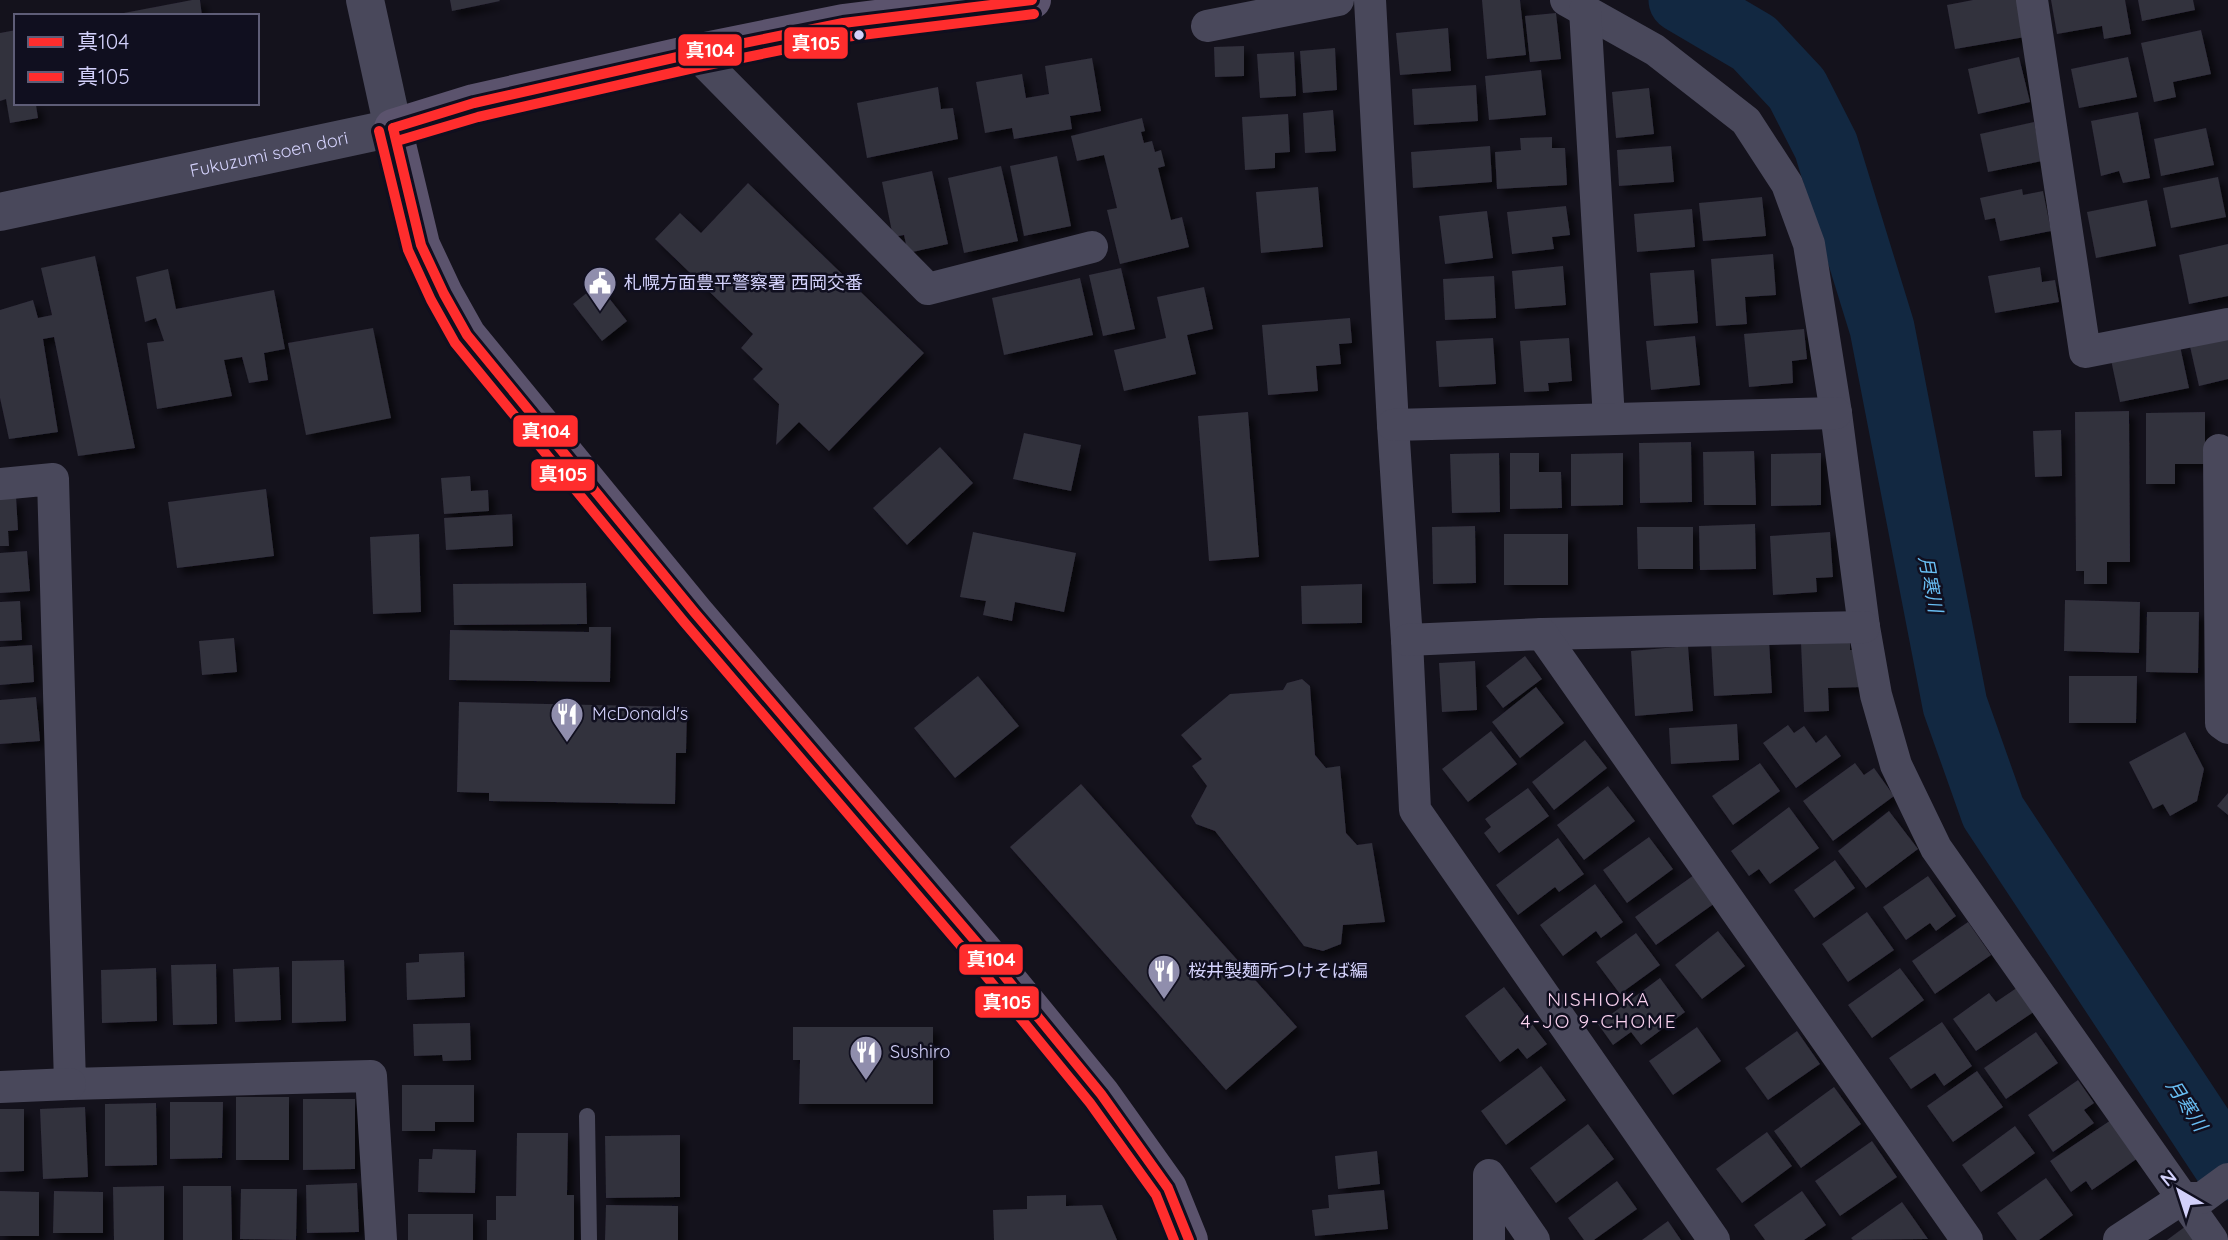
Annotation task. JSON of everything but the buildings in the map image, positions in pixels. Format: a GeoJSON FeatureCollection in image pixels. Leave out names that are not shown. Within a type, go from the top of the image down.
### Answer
{"type":"FeatureCollection","features":[{"type":"Feature","properties":{"kind":"main road","name":"Fukuzumi soen dori"},"geometry":{"type":"LineString","coordinates":[[393,128],[474,103],[695,53],[843,11],[1032,0]]}},
{"type":"Feature","properties":{"kind":"main road"},"geometry":{"type":"LineString","coordinates":[[393,128],[421,245],[467,335],[704,623],[983,950],[1101,1094],[1168,1188],[1189,1240]]}},
{"type":"Feature","properties":{"kind":"street"},"geometry":{"type":"LineString","coordinates":[[365,0],[393,128]]}},
{"type":"Feature","properties":{"kind":"street"},"geometry":{"type":"LineString","coordinates":[[1207,26],[1338,0]]}},
{"type":"Feature","properties":{"kind":"street"},"geometry":{"type":"LineString","coordinates":[[1370,0],[1415,810],[1714,1240]]}},
{"type":"Feature","properties":{"kind":"street"},"geometry":{"type":"LineString","coordinates":[[2032,0],[2085,352],[2228,324]]}},
{"type":"Feature","properties":{"kind":"street"},"geometry":{"type":"LineString","coordinates":[[1576,5],[1609,419]]}},
{"type":"Feature","properties":{"kind":"street"},"geometry":{"type":"LineString","coordinates":[[1576,5],[1655,50],[1746,121],[1787,184],[1809,244],[1836,412],[1864,627],[1876,695],[1896,765],[1936,848],[2193,1198],[2212,1240]]}},
{"type":"Feature","properties":{"kind":"street"},"geometry":{"type":"LineString","coordinates":[[695,53],[928,289],[1092,247]]}},
{"type":"Feature","properties":{"kind":"street","name":"Fukuzumi soen dori"},"geometry":{"type":"LineString","coordinates":[[0,212],[393,128]]}},
{"type":"Feature","properties":{"kind":"street"},"geometry":{"type":"LineString","coordinates":[[1393,425],[1836,412]]}},
{"type":"Feature","properties":{"kind":"street"},"geometry":{"type":"LineString","coordinates":[[2219,450],[2224,531],[2221,723],[2228,728]]}},
{"type":"Feature","properties":{"kind":"street"},"geometry":{"type":"LineString","coordinates":[[0,484],[53,480],[70,1084]]}},
{"type":"Feature","properties":{"kind":"street"},"geometry":{"type":"LineString","coordinates":[[1407,640],[1542,634],[1864,627]]}},
{"type":"Feature","properties":{"kind":"street"},"geometry":{"type":"LineString","coordinates":[[1542,634],[1967,1240]]}},
{"type":"Feature","properties":{"kind":"street"},"geometry":{"type":"LineString","coordinates":[[0,1087],[371,1076],[381,1240]]}},
{"type":"Feature","properties":{"kind":"street"},"geometry":{"type":"LineString","coordinates":[[1489,1240],[1489,1175],[1534,1240]]}},
{"type":"Feature","properties":{"kind":"street"},"geometry":{"type":"LineString","coordinates":[[2119,1240],[2228,1179]]}},
{"type":"Feature","properties":{"kind":"lane"},"geometry":{"type":"LineString","coordinates":[[587,1116],[589,1240]]}},
{"type":"Feature","properties":{"kind":"waterway","name":"月寒川"},"geometry":{"type":"LineString","coordinates":[[1681,0],[1754,43],[1797,89],[1826,146],[1882,328],[1955,705],[1993,812],[2228,1168]]}},
{"type":"Feature","properties":{"kind":"transit line","name":"真104"},"geometry":{"type":"LineString","coordinates":[[393,128],[474,103],[843,23],[1032,0]]}},
{"type":"Feature","properties":{"kind":"transit line","name":"真105"},"geometry":{"type":"LineString","coordinates":[[397,141],[478,117],[845,37],[1034,14]]}},
{"type":"Feature","properties":{"kind":"transit line","name":"真104"},"geometry":{"type":"LineString","coordinates":[[393,128],[421,245],[467,335],[695,613],[983,950],[1101,1094],[1168,1188],[1189,1240]]}},
{"type":"Feature","properties":{"kind":"transit line","name":"真105"},"geometry":{"type":"LineString","coordinates":[[379,131],[408,250],[455,343],[684,622],[972,959],[1090,1103],[1156,1195],[1174,1240]]}},
{"type":"Feature","properties":{"kind":"place","name":"札幌方面豊平警察署 西岡交番"},"geometry":{"type":"Point","coordinates":[600,313]}},
{"type":"Feature","properties":{"kind":"place","name":"McDonald's"},"geometry":{"type":"Point","coordinates":[567,744]}},
{"type":"Feature","properties":{"kind":"place","name":"桜井製麺所つけそば編"},"geometry":{"type":"Point","coordinates":[1164,1001]}},
{"type":"Feature","properties":{"kind":"place","name":"Sushiro"},"geometry":{"type":"Point","coordinates":[866,1082]}},
{"type":"Feature","properties":{"kind":"district","name":"NISHIOKA 4-JO 9-CHOME"},"geometry":{"type":"Point","coordinates":[1599,1010]}}]}
